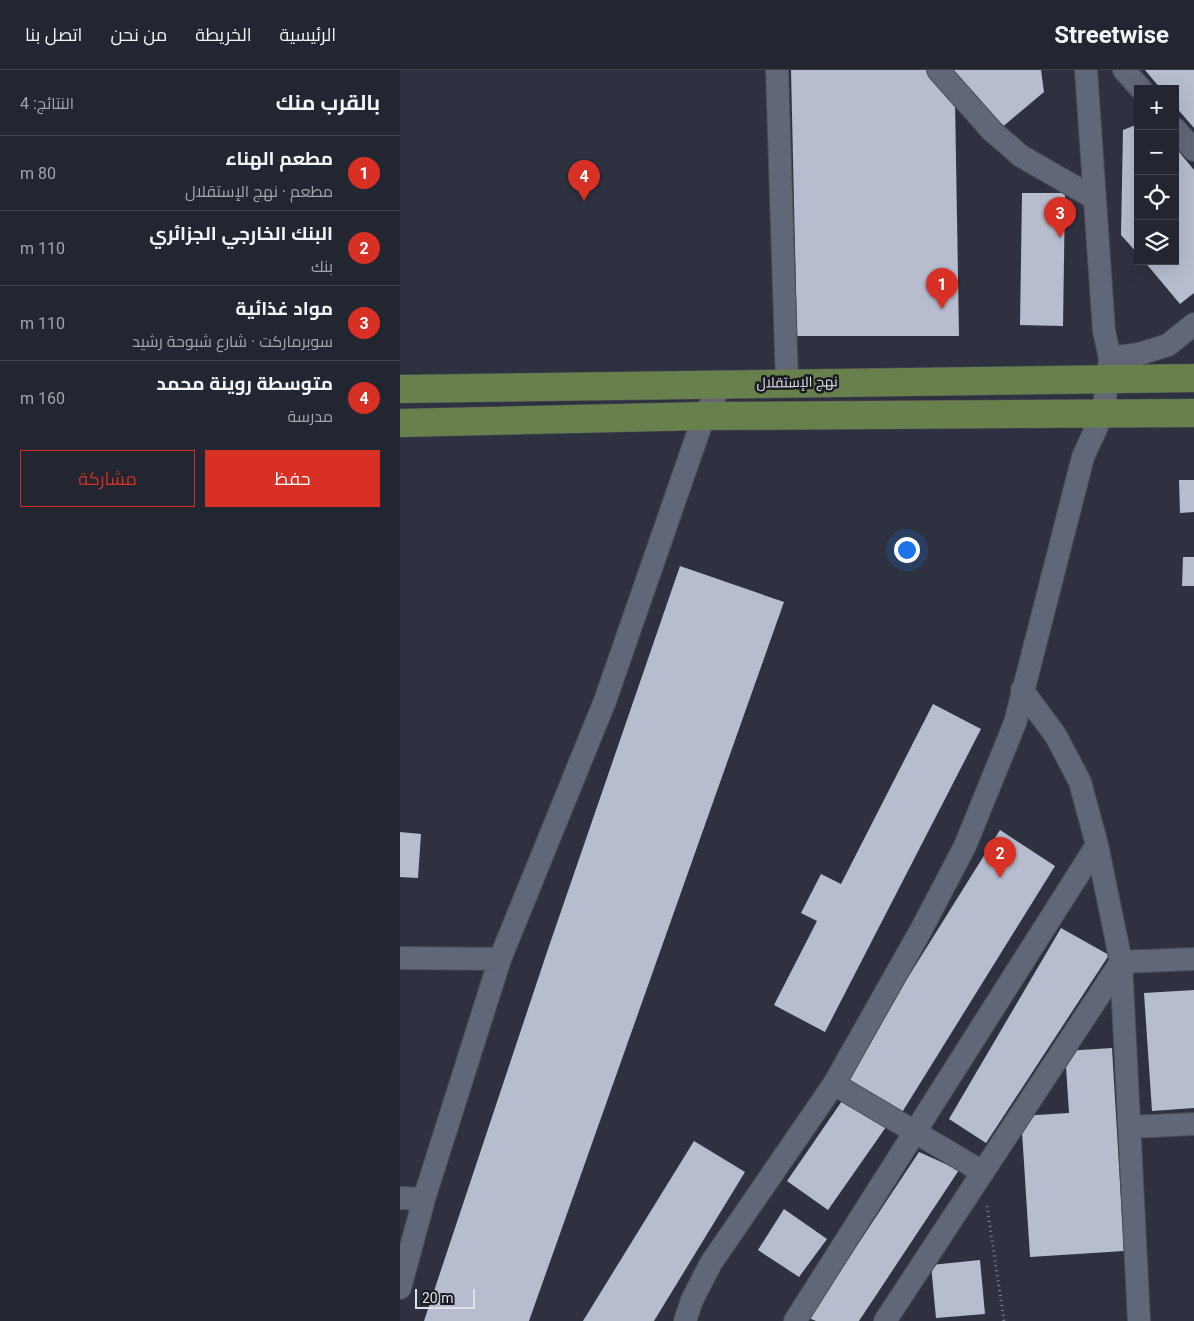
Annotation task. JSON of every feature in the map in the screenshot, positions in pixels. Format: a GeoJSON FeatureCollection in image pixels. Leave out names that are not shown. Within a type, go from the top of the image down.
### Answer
{"type":"FeatureCollection","features":[{"type":"Feature","properties":{"kind":"main road","name":"نهج الإستقلال"},"geometry":{"type":"LineString","coordinates":[[400,389],[787,382],[1110,369],[1194,378]]}},
{"type":"Feature","properties":{"kind":"main road"},"geometry":{"type":"LineString","coordinates":[[400,422],[704,416],[1194,413]]}},
{"type":"Feature","properties":{"kind":"street"},"geometry":{"type":"LineString","coordinates":[[777,70],[784,355],[787,382]]}},
{"type":"Feature","properties":{"kind":"street"},"geometry":{"type":"LineString","coordinates":[[938,70],[992,131],[1021,156],[1094,198]]}},
{"type":"Feature","properties":{"kind":"street"},"geometry":{"type":"LineString","coordinates":[[685,1321],[692,1300],[711,1263],[834,1084],[921,930],[965,846],[1014,723],[1083,457],[1103,413],[1110,369],[1104,331],[1086,70]]}},
{"type":"Feature","properties":{"kind":"street"},"geometry":{"type":"LineString","coordinates":[[1124,70],[1137,85]]}},
{"type":"Feature","properties":{"kind":"street"},"geometry":{"type":"LineString","coordinates":[[1177,130],[1194,150]]}},
{"type":"Feature","properties":{"kind":"street"},"geometry":{"type":"LineString","coordinates":[[1110,369],[1139,354],[1168,345],[1194,324]]}},
{"type":"Feature","properties":{"kind":"street"},"geometry":{"type":"LineString","coordinates":[[400,1288],[424,1199],[500,959],[605,701],[704,416],[722,383]]}},
{"type":"Feature","properties":{"kind":"street"},"geometry":{"type":"LineString","coordinates":[[1022,690],[1056,736],[1080,782],[1097,845],[1121,962],[1139,1321]]}},
{"type":"Feature","properties":{"kind":"street"},"geometry":{"type":"LineString","coordinates":[[795,1321],[916,1134],[1097,845]]}},
{"type":"Feature","properties":{"kind":"street"},"geometry":{"type":"LineString","coordinates":[[400,958],[500,959]]}},
{"type":"Feature","properties":{"kind":"street"},"geometry":{"type":"LineString","coordinates":[[1121,962],[1194,959]]}},
{"type":"Feature","properties":{"kind":"street"},"geometry":{"type":"LineString","coordinates":[[885,1321],[981,1171],[1121,962]]}},
{"type":"Feature","properties":{"kind":"street"},"geometry":{"type":"LineString","coordinates":[[834,1084],[981,1171]]}},
{"type":"Feature","properties":{"kind":"street"},"geometry":{"type":"LineString","coordinates":[[1130,1127],[1194,1124]]}},
{"type":"Feature","properties":{"kind":"street"},"geometry":{"type":"LineString","coordinates":[[400,1198],[424,1199]]}},
{"type":"Feature","properties":{"kind":"path"},"geometry":{"type":"LineString","coordinates":[[981,1171],[1004,1321]]}},
{"type":"Feature","properties":{"kind":"building"},"geometry":{"type":"Polygon","coordinates":[[[791,70],[929,70],[955,100],[959,336],[797,336],[791,70]]]}},
{"type":"Feature","properties":{"kind":"building"},"geometry":{"type":"Polygon","coordinates":[[[947,70],[1041,70],[1044,92],[1000,129],[947,70]]]}},
{"type":"Feature","properties":{"kind":"building"},"geometry":{"type":"Polygon","coordinates":[[[1145,70],[1194,70],[1194,128],[1179,111],[1179,85],[1158,85],[1145,70]]]}},
{"type":"Feature","properties":{"kind":"building"},"geometry":{"type":"Polygon","coordinates":[[[1134,126],[1134,250],[1121,235],[1123,130],[1134,126]]]}},
{"type":"Feature","properties":{"kind":"building"},"geometry":{"type":"Polygon","coordinates":[[[1179,152],[1194,170],[1194,293],[1180,304],[1147,265],[1179,265],[1179,152]]]}},
{"type":"Feature","properties":{"kind":"building"},"geometry":{"type":"Polygon","coordinates":[[[1022,193],[1065,193],[1063,326],[1020,325],[1022,193]]]}},
{"type":"Feature","properties":{"kind":"building"},"geometry":{"type":"Polygon","coordinates":[[[1179,480],[1194,480],[1194,512],[1180,513],[1179,480]]]}},
{"type":"Feature","properties":{"kind":"building"},"geometry":{"type":"Polygon","coordinates":[[[1183,557],[1194,557],[1194,586],[1182,586],[1183,557]]]}},
{"type":"Feature","properties":{"kind":"building"},"geometry":{"type":"Polygon","coordinates":[[[680,566],[784,602],[529,1321],[424,1321],[547,952],[680,566]]]}},
{"type":"Feature","properties":{"kind":"building"},"geometry":{"type":"Polygon","coordinates":[[[933,704],[981,729],[825,1032],[774,1005],[817,921],[801,913],[821,874],[841,884],[933,704]]]}},
{"type":"Feature","properties":{"kind":"building"},"geometry":{"type":"Polygon","coordinates":[[[1000,830],[1055,866],[901,1114],[845,1078],[1000,830]]]}},
{"type":"Feature","properties":{"kind":"building"},"geometry":{"type":"Polygon","coordinates":[[[400,832],[421,834],[418,878],[400,877],[400,832]]]}},
{"type":"Feature","properties":{"kind":"building"},"geometry":{"type":"Polygon","coordinates":[[[1061,928],[1109,955],[986,1143],[949,1119],[1061,928]]]}},
{"type":"Feature","properties":{"kind":"building"},"geometry":{"type":"Polygon","coordinates":[[[1194,990],[1194,1108],[1152,1111],[1144,993],[1194,990]]]}},
{"type":"Feature","properties":{"kind":"building"},"geometry":{"type":"Polygon","coordinates":[[[1112,1048],[1124,1251],[1030,1257],[1021,1116],[1069,1113],[1065,1051],[1112,1048]]]}},
{"type":"Feature","properties":{"kind":"building"},"geometry":{"type":"Polygon","coordinates":[[[844,1098],[886,1127],[828,1210],[787,1181],[844,1098]]]}},
{"type":"Feature","properties":{"kind":"building"},"geometry":{"type":"Polygon","coordinates":[[[694,1141],[745,1172],[654,1321],[583,1321],[694,1141]]]}},
{"type":"Feature","properties":{"kind":"building"},"geometry":{"type":"Polygon","coordinates":[[[919,1152],[959,1170],[859,1321],[816,1321],[809,1318],[919,1152]]]}},
{"type":"Feature","properties":{"kind":"building"},"geometry":{"type":"Polygon","coordinates":[[[784,1209],[827,1239],[799,1277],[758,1250],[784,1209]]]}},
{"type":"Feature","properties":{"kind":"building"},"geometry":{"type":"Polygon","coordinates":[[[980,1260],[985,1314],[936,1318],[931,1265],[980,1260]]]}},
{"type":"Feature","properties":{"kind":"place","name":"متوسطة روينة محمد"},"geometry":{"type":"Point","coordinates":[584,201]}},
{"type":"Feature","properties":{"kind":"place","name":"مواد غذائية"},"geometry":{"type":"Point","coordinates":[1060,238]}},
{"type":"Feature","properties":{"kind":"place","name":"مطعم الهناء"},"geometry":{"type":"Point","coordinates":[942,309]}},
{"type":"Feature","properties":{"kind":"place","name":"البنك الخارجي الجزائري"},"geometry":{"type":"Point","coordinates":[1000,878]}}]}
